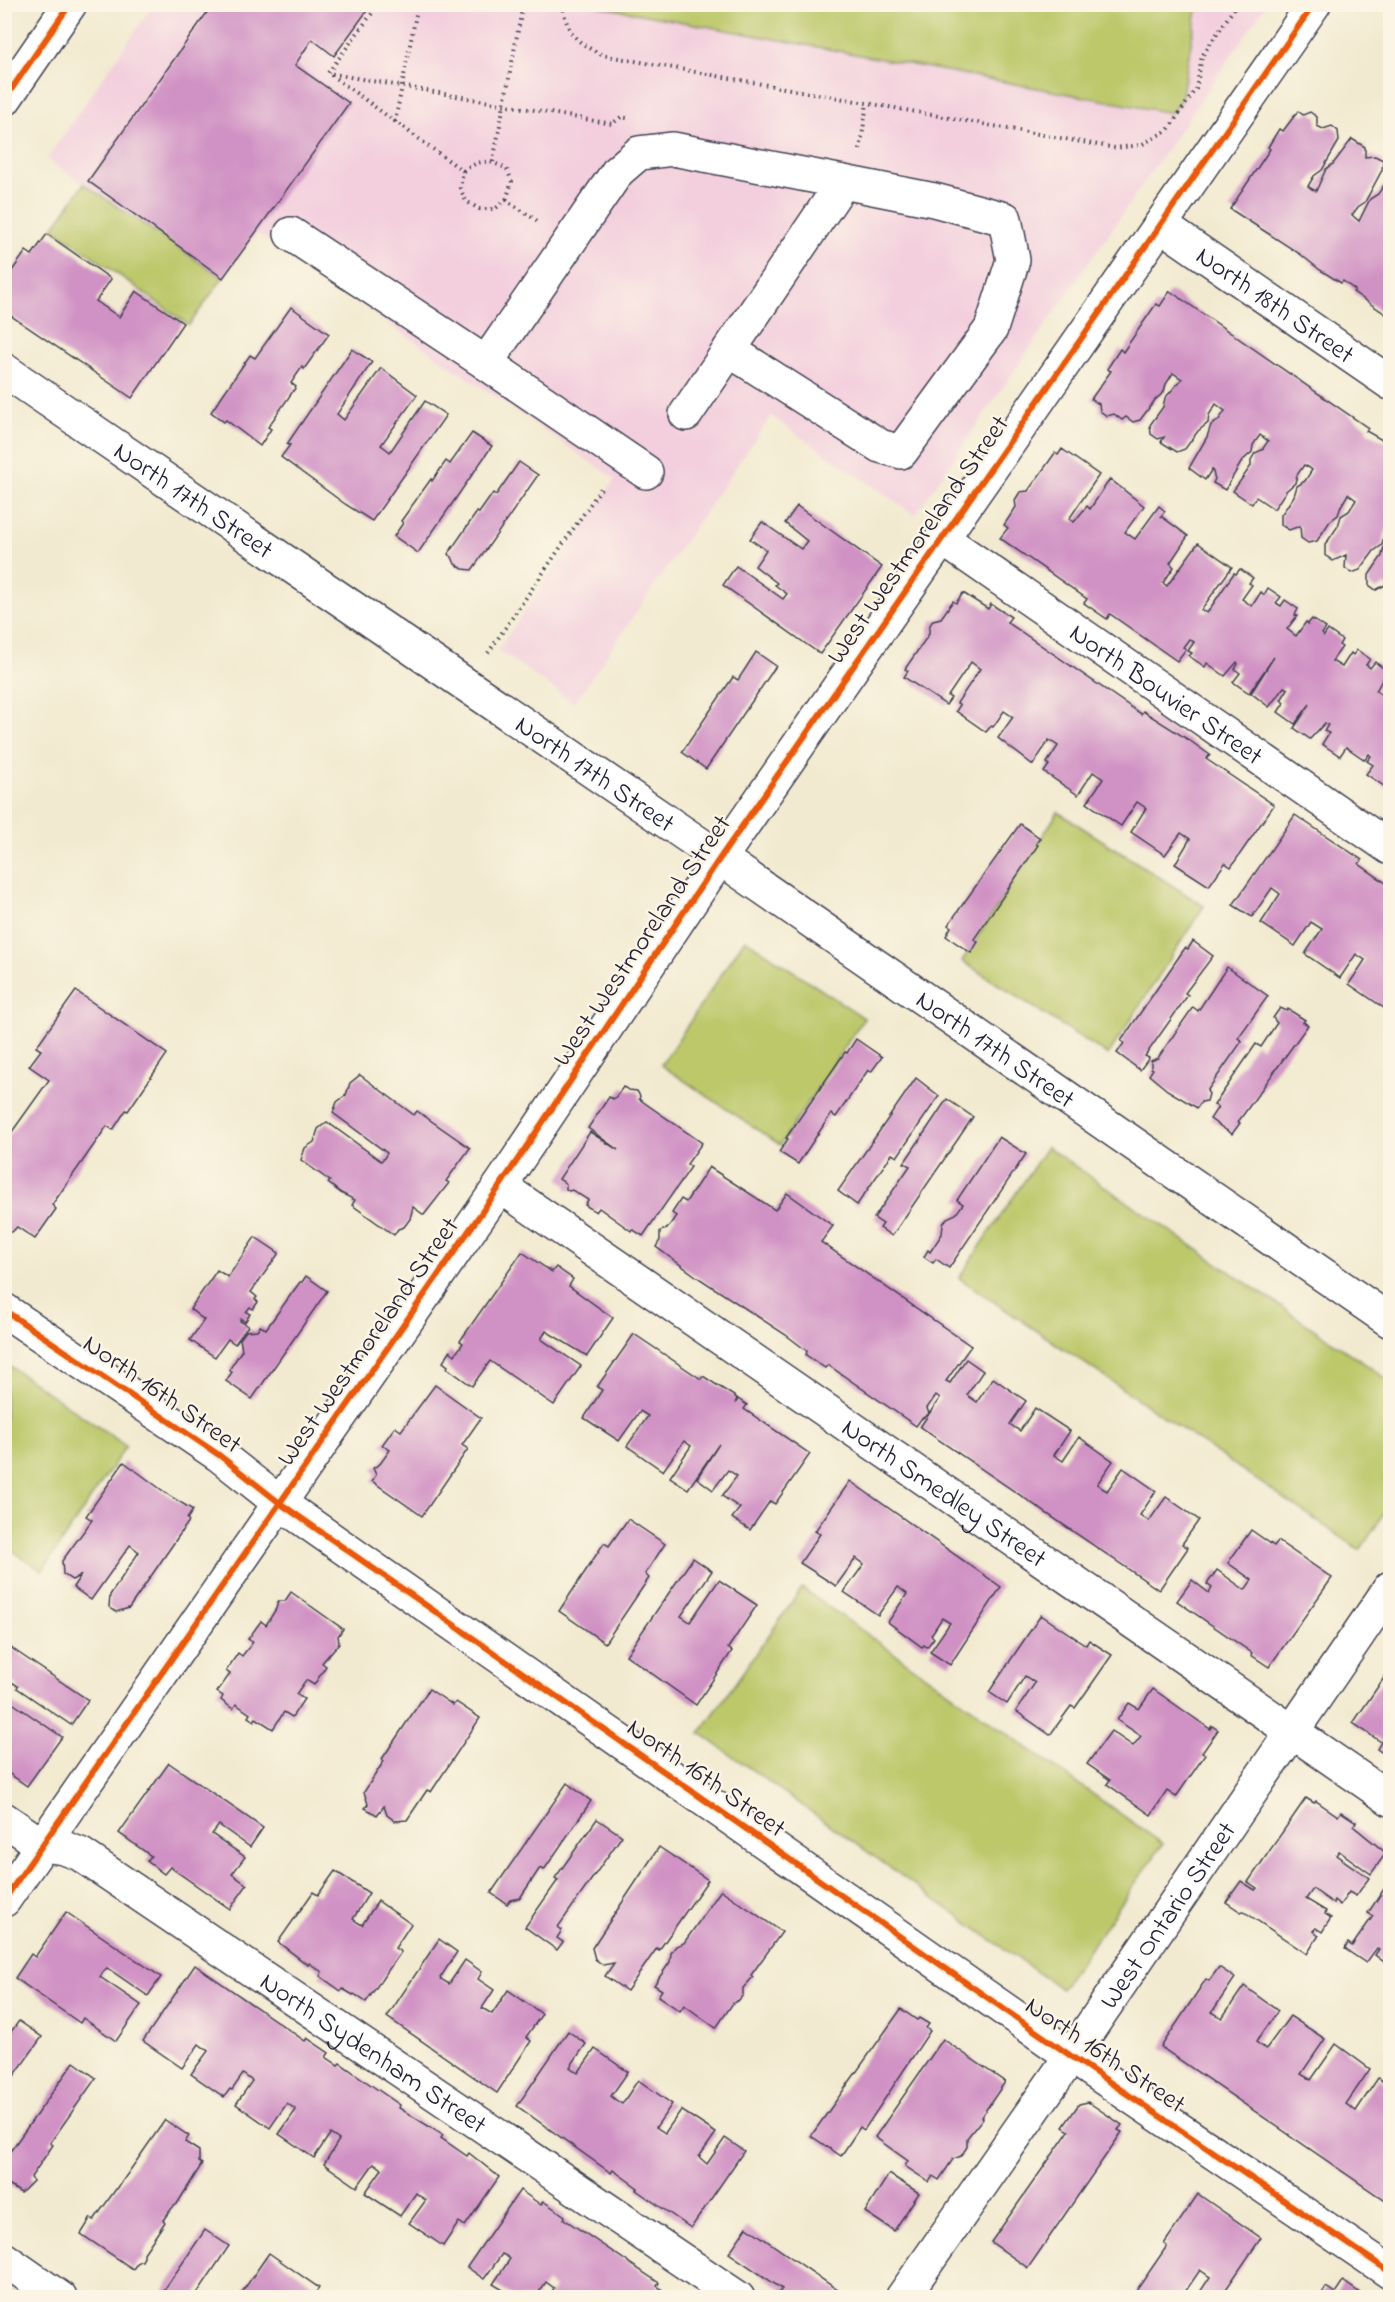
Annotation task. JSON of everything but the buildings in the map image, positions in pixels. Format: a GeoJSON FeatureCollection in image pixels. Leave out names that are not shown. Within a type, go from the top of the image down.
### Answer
{"type":"FeatureCollection","features":[{"type":"Feature","properties":{"kind":"street"},"geometry":{"type":"LineString","coordinates":[[4,100],[70,4]]}},
{"type":"Feature","properties":{"kind":"street","name":"West Westmoreland Street"},"geometry":{"type":"LineString","coordinates":[[4,1900],[500,1186],[720,858],[1314,4]]}},
{"type":"Feature","properties":{"kind":"street"},"geometry":{"type":"LineString","coordinates":[[486,363],[618,171],[639,153],[673,149],[851,170],[934,200],[1005,219],[1013,260],[991,329],[901,452],[880,446],[729,350]]}},
{"type":"Feature","properties":{"kind":"street"},"geometry":{"type":"LineString","coordinates":[[686,414],[851,170]]}},
{"type":"Feature","properties":{"kind":"street","name":"North 18th Street"},"geometry":{"type":"LineString","coordinates":[[1162,225],[1390,383]]}},
{"type":"Feature","properties":{"kind":"street"},"geometry":{"type":"LineString","coordinates":[[291,234],[646,472]]}},
{"type":"Feature","properties":{"kind":"street","name":"North 17th Street"},"geometry":{"type":"LineString","coordinates":[[4,370],[720,858],[1390,1321]]}},
{"type":"Feature","properties":{"kind":"street","name":"North Bouvier Street"},"geometry":{"type":"LineString","coordinates":[[943,539],[1390,848]]}},
{"type":"Feature","properties":{"kind":"street","name":"North Smedley Street"},"geometry":{"type":"LineString","coordinates":[[500,1186],[1390,1799]]}},
{"type":"Feature","properties":{"kind":"street","name":"North 16th Street"},"geometry":{"type":"LineString","coordinates":[[4,1310],[219,1455],[281,1504],[1071,2056],[1390,2272]]}},
{"type":"Feature","properties":{"kind":"street","name":"West Ontario Street"},"geometry":{"type":"LineString","coordinates":[[902,2298],[1071,2056],[1390,1588]]}},
{"type":"Feature","properties":{"kind":"street","name":"North Sydenham Street"},"geometry":{"type":"LineString","coordinates":[[4,1819],[42,1845],[64,1848],[80,1854],[738,2298]]}},
{"type":"Feature","properties":{"kind":"street"},"geometry":{"type":"LineString","coordinates":[[4,2259],[60,2298]]}},
{"type":"Feature","properties":{"kind":"path"},"geometry":{"type":"LineString","coordinates":[[328,73],[379,4]]}},
{"type":"Feature","properties":{"kind":"path"},"geometry":{"type":"LineString","coordinates":[[395,122],[418,4]]}},
{"type":"Feature","properties":{"kind":"path"},"geometry":{"type":"LineString","coordinates":[[493,162],[523,4]]}},
{"type":"Feature","properties":{"kind":"path"},"geometry":{"type":"LineString","coordinates":[[562,4],[566,24],[580,44],[602,55],[1115,148],[1141,145],[1168,130],[1196,89],[1202,56],[1237,4]]}},
{"type":"Feature","properties":{"kind":"path"},"geometry":{"type":"LineString","coordinates":[[328,73],[612,124],[621,117],[633,119]]}},
{"type":"Feature","properties":{"kind":"path"},"geometry":{"type":"LineString","coordinates":[[328,73],[463,171]]}},
{"type":"Feature","properties":{"kind":"path"},"geometry":{"type":"LineString","coordinates":[[851,170],[867,103]]}},
{"type":"Feature","properties":{"kind":"path"},"geometry":{"type":"LineString","coordinates":[[477,162],[493,162],[507,169],[512,183],[506,200],[495,209],[479,209],[466,201],[460,188],[463,171],[477,162]]}},
{"type":"Feature","properties":{"kind":"path"},"geometry":{"type":"LineString","coordinates":[[506,200],[541,223]]}},
{"type":"Feature","properties":{"kind":"path"},"geometry":{"type":"LineString","coordinates":[[488,653],[592,499],[608,479]]}},
{"type":"Feature","properties":{"kind":"shaded area"},"geometry":{"type":"Polygon","coordinates":[[[153,5],[1266,5],[915,515],[771,416],[574,703],[498,650],[615,479],[254,231],[221,278],[47,159],[153,5]]]}},
{"type":"Feature","properties":{"kind":"shaded area"},"geometry":{"type":"Polygon","coordinates":[[[5,2259],[60,2297],[5,2297],[5,2259]]]}},
{"type":"Feature","properties":{"kind":"green space"},"geometry":{"type":"Polygon","coordinates":[[[1198,4],[1181,99],[1171,113],[592,5],[1198,4]]]}},
{"type":"Feature","properties":{"kind":"green space"},"geometry":{"type":"Polygon","coordinates":[[[84,184],[223,278],[189,325],[53,228],[84,184]]]}},
{"type":"Feature","properties":{"kind":"green space"},"geometry":{"type":"Polygon","coordinates":[[[1058,812],[1204,906],[1108,1055],[962,961],[1058,812]]]}},
{"type":"Feature","properties":{"kind":"green space"},"geometry":{"type":"Polygon","coordinates":[[[745,939],[864,1018],[780,1145],[661,1065],[745,939]]]}},
{"type":"Feature","properties":{"kind":"green space"},"geometry":{"type":"Polygon","coordinates":[[[1047,1147],[1390,1381],[1390,1505],[1360,1550],[959,1278],[1047,1147]]]}},
{"type":"Feature","properties":{"kind":"green space"},"geometry":{"type":"Polygon","coordinates":[[[5,1363],[126,1446],[42,1571],[5,1545],[5,1363]]]}},
{"type":"Feature","properties":{"kind":"green space"},"geometry":{"type":"Polygon","coordinates":[[[802,1588],[1163,1844],[1061,1989],[700,1733],[802,1588]]]}},
{"type":"Feature","properties":{"kind":"cycle path"},"geometry":{"type":"LineString","coordinates":[[4,100],[70,4]]}},
{"type":"Feature","properties":{"kind":"cycle path"},"geometry":{"type":"LineString","coordinates":[[4,1900],[500,1186],[720,858],[1314,4]]}},
{"type":"Feature","properties":{"kind":"cycle path"},"geometry":{"type":"LineString","coordinates":[[4,1310],[219,1455],[281,1504],[1071,2056],[1390,2272]]}}]}
